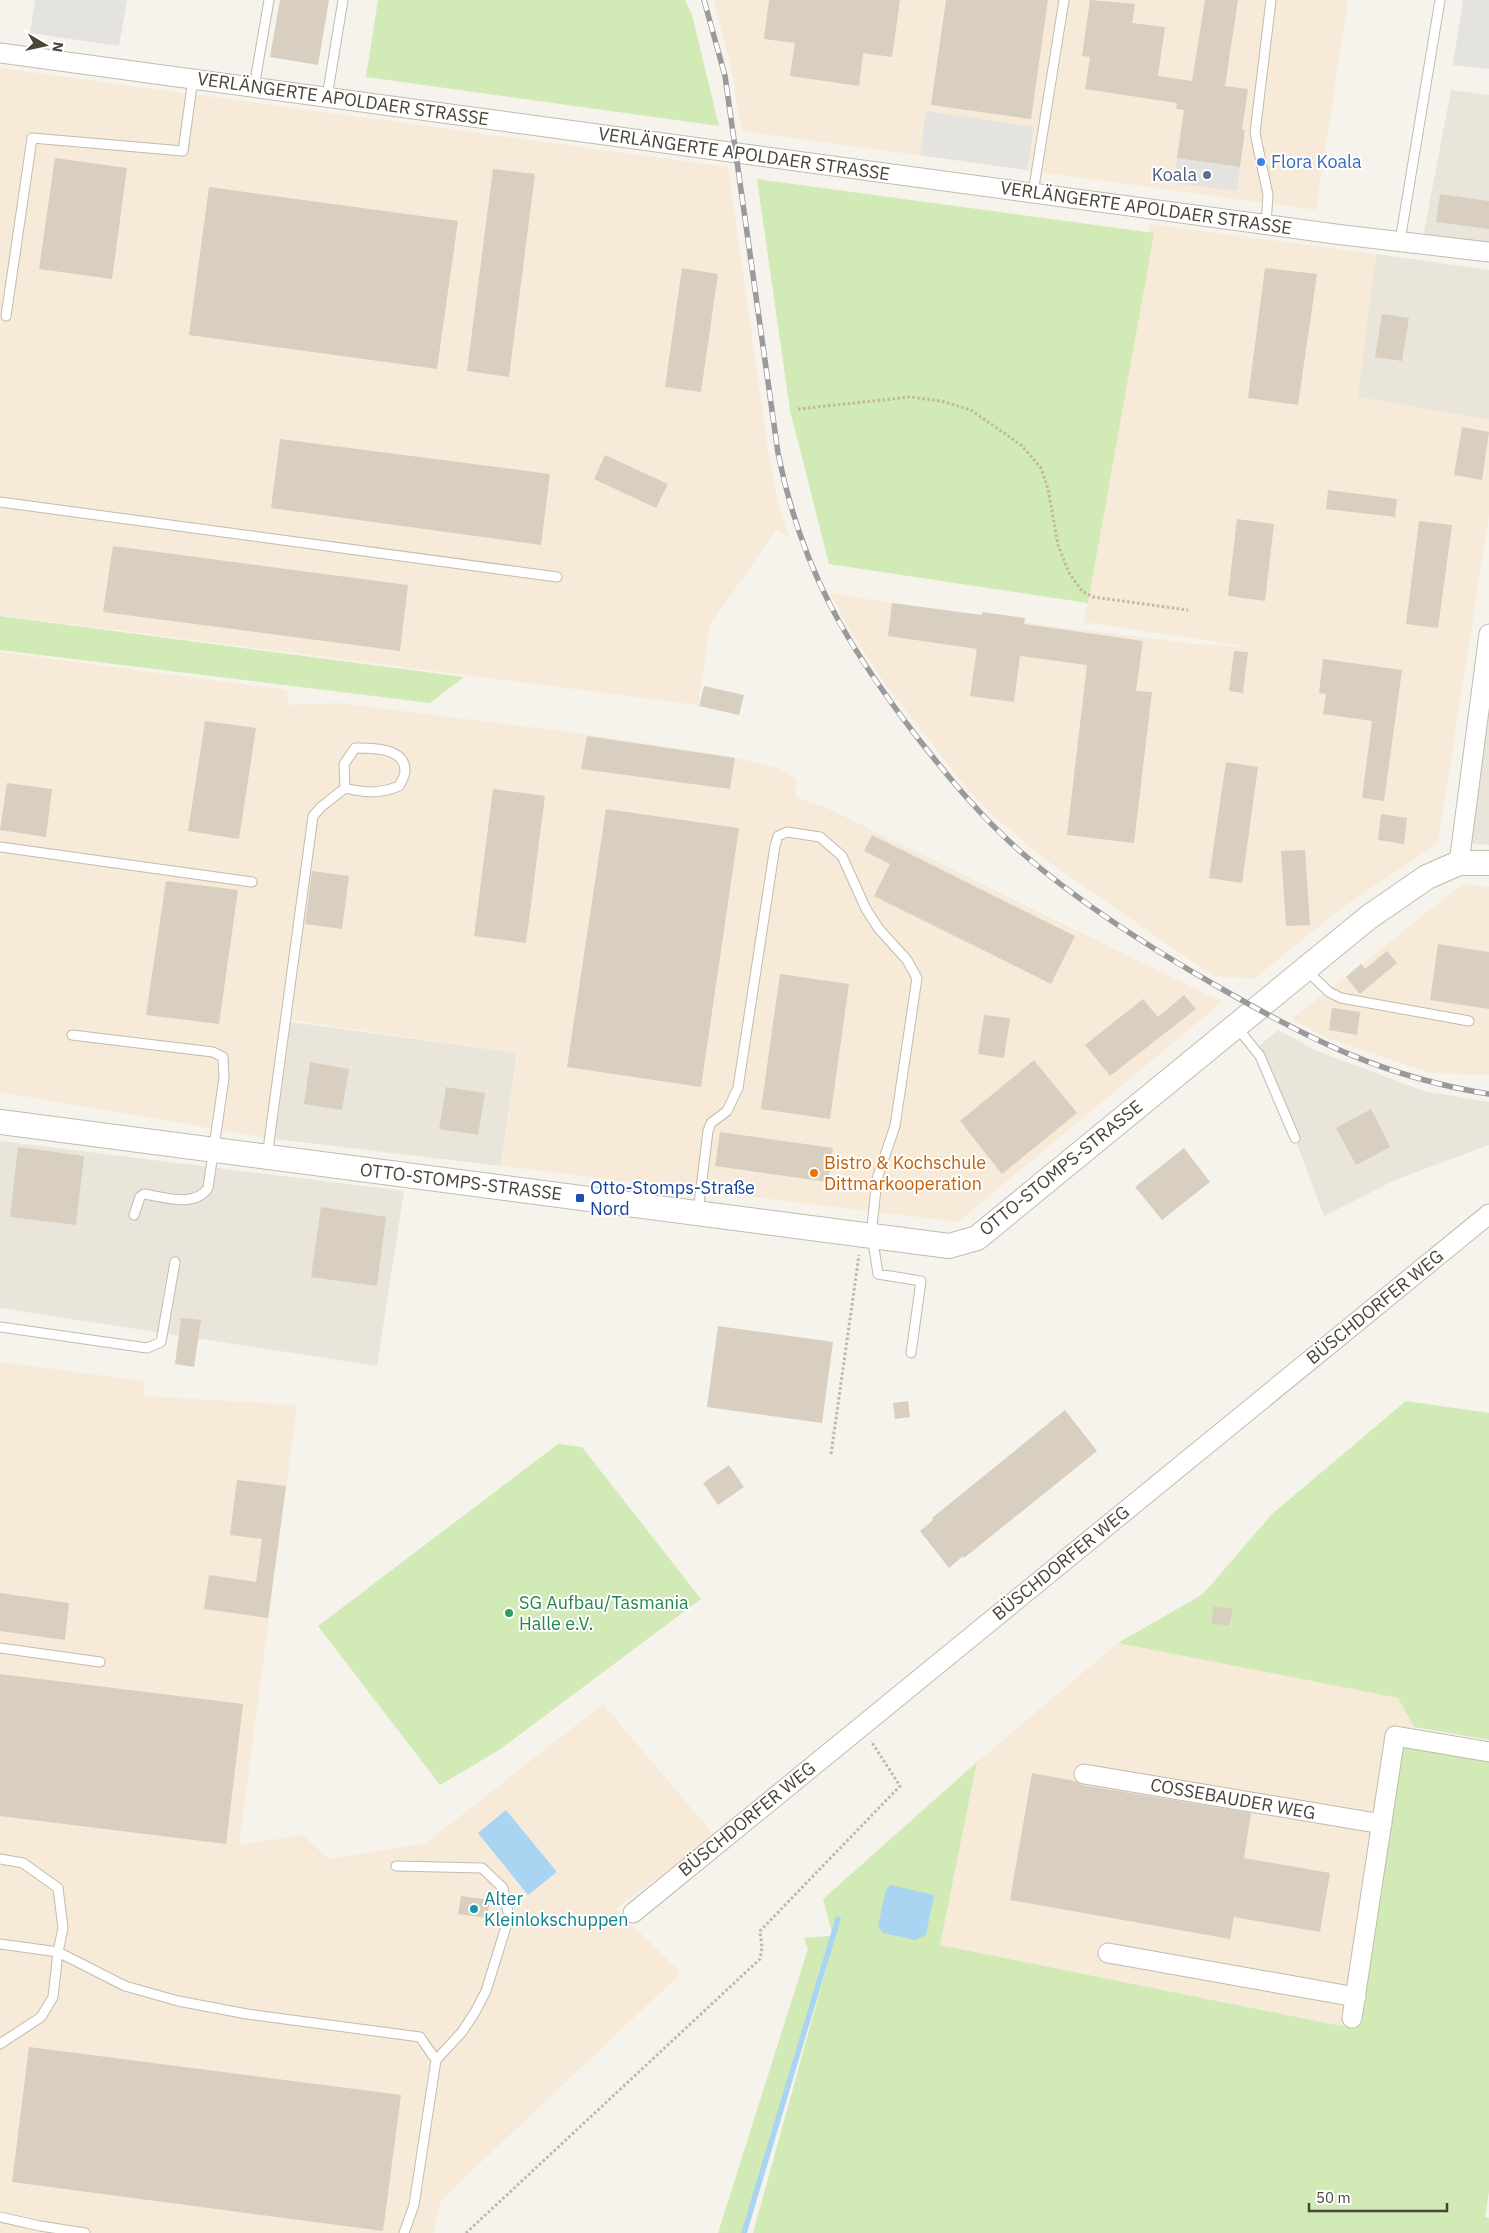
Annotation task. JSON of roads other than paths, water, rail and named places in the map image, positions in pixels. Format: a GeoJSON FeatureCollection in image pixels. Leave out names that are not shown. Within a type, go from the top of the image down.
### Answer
{"type":"FeatureCollection","features":[{"type":"Feature","properties":{"kind":"street","name":"VERLÄNGERTE APOLDAER STRASSE"},"geometry":{"type":"LineString","coordinates":[[0,53],[1033,193],[1489,252]]}},
{"type":"Feature","properties":{"kind":"street"},"geometry":{"type":"LineString","coordinates":[[1459,863],[1489,634]]}},
{"type":"Feature","properties":{"kind":"street","name":"OTTO-STOMPS-STRASSE"},"geometry":{"type":"LineString","coordinates":[[0,1122],[949,1246],[977,1238],[1369,917],[1420,882],[1459,863],[1489,863]]}},
{"type":"Feature","properties":{"kind":"street","name":"BÜSCHDORFER WEG"},"geometry":{"type":"LineString","coordinates":[[633,1912],[1489,1214]]}},
{"type":"Feature","properties":{"kind":"street"},"geometry":{"type":"LineString","coordinates":[[1352,2018],[1395,1736],[1489,1752]]}},
{"type":"Feature","properties":{"kind":"street","name":"COSSEBAUDER WEG"},"geometry":{"type":"LineString","coordinates":[[1084,1774],[1382,1824]]}},
{"type":"Feature","properties":{"kind":"street"},"geometry":{"type":"LineString","coordinates":[[1108,1953],[1356,1997]]}},
{"type":"Feature","properties":{"kind":"lane"},"geometry":{"type":"LineString","coordinates":[[254,87],[269,0]]}},
{"type":"Feature","properties":{"kind":"lane"},"geometry":{"type":"LineString","coordinates":[[328,97],[343,0]]}},
{"type":"Feature","properties":{"kind":"lane"},"geometry":{"type":"LineString","coordinates":[[1033,193],[1064,0]]}},
{"type":"Feature","properties":{"kind":"lane"},"geometry":{"type":"LineString","coordinates":[[1266,224],[1268,195],[1254,133],[1272,0]]}},
{"type":"Feature","properties":{"kind":"lane"},"geometry":{"type":"LineString","coordinates":[[1400,241],[1440,0]]}},
{"type":"Feature","properties":{"kind":"lane"},"geometry":{"type":"LineString","coordinates":[[6,316],[32,138],[183,151],[193,79]]}},
{"type":"Feature","properties":{"kind":"lane"},"geometry":{"type":"LineString","coordinates":[[0,502],[557,577]]}},
{"type":"Feature","properties":{"kind":"lane"},"geometry":{"type":"LineString","coordinates":[[267,1157],[313,816],[321,807],[345,788],[374,793],[399,786],[405,772],[402,760],[391,752],[355,748],[344,764],[345,788]]}},
{"type":"Feature","properties":{"kind":"lane"},"geometry":{"type":"LineString","coordinates":[[698,1214],[708,1131],[711,1123],[727,1110],[738,1088],[778,836],[787,832],[820,837],[842,856],[866,909],[879,929],[908,960],[917,978],[895,1126],[878,1178],[870,1236],[878,1274],[922,1281],[911,1354]]}},
{"type":"Feature","properties":{"kind":"lane"},"geometry":{"type":"LineString","coordinates":[[0,847],[252,882]]}},
{"type":"Feature","properties":{"kind":"lane"},"geometry":{"type":"LineString","coordinates":[[1305,969],[1329,992],[1341,998],[1469,1021]]}},
{"type":"Feature","properties":{"kind":"lane"},"geometry":{"type":"LineString","coordinates":[[1235,1025],[1260,1056],[1295,1138]]}},
{"type":"Feature","properties":{"kind":"lane"},"geometry":{"type":"LineString","coordinates":[[72,1035],[213,1052],[223,1057],[224,1078],[210,1181],[204,1193],[186,1200],[144,1194],[140,1197],[134,1215]]}},
{"type":"Feature","properties":{"kind":"lane"},"geometry":{"type":"LineString","coordinates":[[0,1327],[147,1348],[161,1342],[175,1262]]}},
{"type":"Feature","properties":{"kind":"lane"},"geometry":{"type":"LineString","coordinates":[[0,1648],[100,1662]]}},
{"type":"Feature","properties":{"kind":"lane"},"geometry":{"type":"LineString","coordinates":[[0,1859],[23,1863],[58,1888],[63,1928],[50,2006],[42,2016],[0,2044]]}},
{"type":"Feature","properties":{"kind":"lane"},"geometry":{"type":"LineString","coordinates":[[396,1866],[482,1868],[503,1888],[509,1917],[486,1991],[462,2032],[436,2060],[414,2205],[404,2233]]}},
{"type":"Feature","properties":{"kind":"lane"},"geometry":{"type":"LineString","coordinates":[[0,1944],[58,1952],[125,1986],[178,2000],[247,2014],[420,2037],[436,2060]]}},
{"type":"Feature","properties":{"kind":"lane"},"geometry":{"type":"LineString","coordinates":[[0,2217],[85,2233]]}},
{"type":"Feature","properties":{"kind":"water"},"geometry":{"type":"Polygon","coordinates":[[[506,1810],[557,1872],[528,1895],[478,1833],[506,1810]]]}},
{"type":"Feature","properties":{"kind":"water"},"geometry":{"type":"Polygon","coordinates":[[[891,1885],[934,1895],[926,1935],[915,1940],[883,1933],[878,1926],[886,1889],[891,1885]]]}},
{"type":"Feature","properties":{"kind":"waterway"},"geometry":{"type":"LineString","coordinates":[[744,2233],[838,1919]]}},
{"type":"Feature","properties":{"kind":"railway"},"geometry":{"type":"LineString","coordinates":[[704,0],[725,76],[778,453],[788,494],[799,533],[813,569],[830,604],[848,637],[892,703],[941,768],[993,826],[1044,872],[1119,926],[1222,989],[1319,1041],[1350,1055],[1416,1078],[1489,1094]]}},
{"type":"Feature","properties":{"kind":"place","name":"Flora Koala"},"geometry":{"type":"Point","coordinates":[1261,162]}},
{"type":"Feature","properties":{"kind":"place","name":"Koala"},"geometry":{"type":"Point","coordinates":[1207,175]}},
{"type":"Feature","properties":{"kind":"place","name":"Bistro & Kochschule Dittmarkooperation"},"geometry":{"type":"Point","coordinates":[814,1173]}},
{"type":"Feature","properties":{"kind":"place","name":"Otto-Stomps-Straße Nord"},"geometry":{"type":"Point","coordinates":[580,1198]}},
{"type":"Feature","properties":{"kind":"place","name":"SG Aufbau/Tasmania Halle e.V."},"geometry":{"type":"Point","coordinates":[509,1613]}},
{"type":"Feature","properties":{"kind":"place","name":"Alter Kleinlokschuppen"},"geometry":{"type":"Point","coordinates":[474,1909]}}]}
